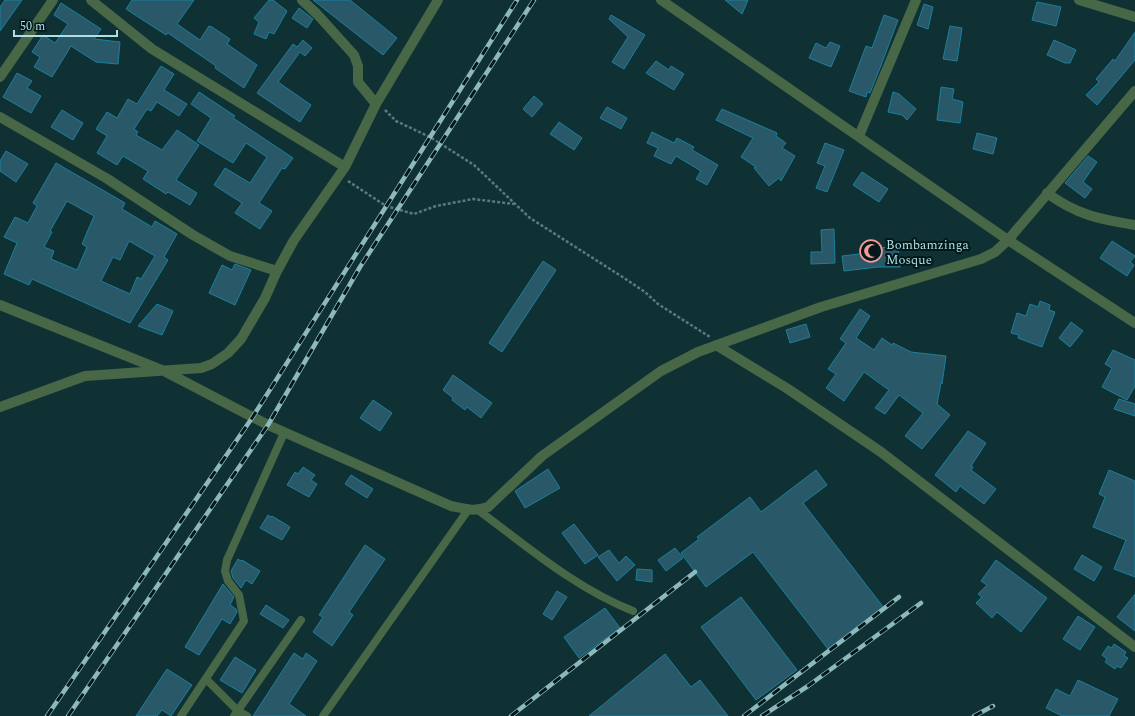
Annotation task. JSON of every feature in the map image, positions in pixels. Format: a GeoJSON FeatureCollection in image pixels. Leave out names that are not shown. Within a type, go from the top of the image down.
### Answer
{"type":"FeatureCollection","features":[{"type":"Feature","properties":{"kind":"street"},"geometry":{"type":"LineString","coordinates":[[0,76],[53,0]]}},
{"type":"Feature","properties":{"kind":"street"},"geometry":{"type":"LineString","coordinates":[[91,0],[152,49],[343,171]]}},
{"type":"Feature","properties":{"kind":"street"},"geometry":{"type":"LineString","coordinates":[[302,0],[317,14],[354,55],[358,66],[358,82],[377,103]]}},
{"type":"Feature","properties":{"kind":"street"},"geometry":{"type":"LineString","coordinates":[[0,407],[85,376],[201,368],[212,364],[228,353],[241,339],[265,298],[276,271],[294,240],[343,171],[377,103],[438,0]]}},
{"type":"Feature","properties":{"kind":"street"},"geometry":{"type":"LineString","coordinates":[[661,0],[1008,240],[1135,323]]}},
{"type":"Feature","properties":{"kind":"street"},"geometry":{"type":"LineString","coordinates":[[859,136],[916,0]]}},
{"type":"Feature","properties":{"kind":"street"},"geometry":{"type":"LineString","coordinates":[[1079,0],[1135,17]]}},
{"type":"Feature","properties":{"kind":"street"},"geometry":{"type":"LineString","coordinates":[[0,305],[164,371],[284,433],[451,506],[473,510],[488,507],[542,456],[661,371],[698,352],[821,307],[981,259],[995,252],[1008,240],[1135,91]]}},
{"type":"Feature","properties":{"kind":"street"},"geometry":{"type":"LineString","coordinates":[[0,117],[106,178],[193,235],[230,256],[276,271]]}},
{"type":"Feature","properties":{"kind":"street"},"geometry":{"type":"LineString","coordinates":[[1047,193],[1063,205],[1077,212],[1135,225]]}},
{"type":"Feature","properties":{"kind":"street"},"geometry":{"type":"LineString","coordinates":[[718,345],[788,389],[881,452],[1135,647]]}},
{"type":"Feature","properties":{"kind":"lane"},"geometry":{"type":"LineString","coordinates":[[181,716],[244,621],[239,595],[228,581],[225,571],[227,560],[284,433]]}},
{"type":"Feature","properties":{"kind":"lane"},"geometry":{"type":"LineString","coordinates":[[323,716],[473,510],[597,595],[633,611]]}},
{"type":"Feature","properties":{"kind":"lane"},"geometry":{"type":"LineString","coordinates":[[236,713],[301,620]]}},
{"type":"Feature","properties":{"kind":"lane"},"geometry":{"type":"LineString","coordinates":[[206,679],[236,713],[248,716]]}},
{"type":"Feature","properties":{"kind":"path"},"geometry":{"type":"LineString","coordinates":[[377,103],[396,121],[430,137],[474,165],[530,218],[622,276],[658,304],[718,345]]}},
{"type":"Feature","properties":{"kind":"path"},"geometry":{"type":"LineString","coordinates":[[343,171],[386,206],[408,213],[418,213],[436,206],[473,199],[514,204]]}},
{"type":"Feature","properties":{"kind":"building"},"geometry":{"type":"Polygon","coordinates":[[[5,0],[22,0],[0,31],[0,7],[5,0]]]}},
{"type":"Feature","properties":{"kind":"building"},"geometry":{"type":"Polygon","coordinates":[[[132,0],[194,0],[177,24],[200,40],[209,26],[230,39],[227,44],[257,65],[244,88],[215,68],[216,66],[168,33],[166,35],[126,9],[132,0]]]}},
{"type":"Feature","properties":{"kind":"building"},"geometry":{"type":"Polygon","coordinates":[[[269,0],[273,0],[287,11],[274,34],[269,32],[266,39],[254,34],[259,22],[254,18],[269,0]]]}},
{"type":"Feature","properties":{"kind":"building"},"geometry":{"type":"Polygon","coordinates":[[[313,0],[350,0],[397,38],[383,55],[313,0]]]}},
{"type":"Feature","properties":{"kind":"building"},"geometry":{"type":"Polygon","coordinates":[[[725,0],[748,0],[742,14],[725,0]]]}},
{"type":"Feature","properties":{"kind":"building"},"geometry":{"type":"Polygon","coordinates":[[[1037,2],[1061,7],[1056,26],[1032,20],[1037,2]]]}},
{"type":"Feature","properties":{"kind":"building"},"geometry":{"type":"Polygon","coordinates":[[[61,3],[101,29],[94,39],[120,42],[118,64],[96,62],[71,46],[52,77],[34,67],[40,57],[32,52],[43,35],[55,43],[68,24],[54,15],[61,3]]]}},
{"type":"Feature","properties":{"kind":"building"},"geometry":{"type":"Polygon","coordinates":[[[924,4],[933,7],[928,29],[917,25],[924,4]]]}},
{"type":"Feature","properties":{"kind":"building"},"geometry":{"type":"Polygon","coordinates":[[[299,8],[313,19],[307,28],[292,18],[299,8]]]}},
{"type":"Feature","properties":{"kind":"building"},"geometry":{"type":"Polygon","coordinates":[[[611,15],[645,35],[624,69],[612,62],[628,37],[609,19],[611,15]]]}},
{"type":"Feature","properties":{"kind":"building"},"geometry":{"type":"Polygon","coordinates":[[[884,15],[898,20],[870,93],[867,92],[866,97],[849,91],[866,46],[872,48],[884,15]]]}},
{"type":"Feature","properties":{"kind":"building"},"geometry":{"type":"Polygon","coordinates":[[[950,26],[962,28],[957,61],[943,59],[950,26]]]}},
{"type":"Feature","properties":{"kind":"building"},"geometry":{"type":"Polygon","coordinates":[[[1135,32],[1135,60],[1097,105],[1086,95],[1099,82],[1096,79],[1113,59],[1115,61],[1135,32]]]}},
{"type":"Feature","properties":{"kind":"building"},"geometry":{"type":"Polygon","coordinates":[[[303,40],[312,48],[305,56],[300,52],[278,82],[311,105],[300,122],[257,93],[293,44],[297,47],[303,40]]]}},
{"type":"Feature","properties":{"kind":"building"},"geometry":{"type":"Polygon","coordinates":[[[1054,40],[1076,50],[1070,63],[1065,63],[1047,55],[1054,40]]]}},
{"type":"Feature","properties":{"kind":"building"},"geometry":{"type":"Polygon","coordinates":[[[830,42],[840,46],[831,67],[809,58],[816,43],[826,48],[830,42]]]}},
{"type":"Feature","properties":{"kind":"building"},"geometry":{"type":"Polygon","coordinates":[[[656,61],[669,70],[671,66],[684,74],[674,90],[646,73],[656,61]]]}},
{"type":"Feature","properties":{"kind":"building"},"geometry":{"type":"Polygon","coordinates":[[[161,66],[174,74],[164,90],[187,104],[179,116],[157,102],[151,111],[147,109],[134,129],[138,132],[136,135],[162,150],[177,130],[199,145],[176,180],[197,193],[190,205],[168,192],[166,194],[143,179],[148,171],[123,156],[117,165],[97,153],[107,136],[96,129],[107,112],[117,118],[128,99],[137,104],[161,66]]]}},
{"type":"Feature","properties":{"kind":"building"},"geometry":{"type":"Polygon","coordinates":[[[17,73],[32,81],[27,88],[41,96],[31,113],[3,97],[17,73]]]}},
{"type":"Feature","properties":{"kind":"building"},"geometry":{"type":"Polygon","coordinates":[[[941,87],[954,89],[952,99],[963,102],[960,123],[937,120],[941,87]]]}},
{"type":"Feature","properties":{"kind":"building"},"geometry":{"type":"Polygon","coordinates":[[[199,92],[235,116],[233,118],[293,158],[285,169],[282,168],[259,203],[272,211],[260,229],[235,213],[242,203],[214,185],[225,168],[250,183],[267,157],[246,143],[233,163],[197,141],[211,118],[191,104],[199,92]]]}},
{"type":"Feature","properties":{"kind":"building"},"geometry":{"type":"Polygon","coordinates":[[[893,92],[899,94],[916,109],[907,120],[902,115],[888,112],[893,92]]]}},
{"type":"Feature","properties":{"kind":"building"},"geometry":{"type":"Polygon","coordinates":[[[534,96],[543,104],[532,117],[523,109],[534,96]]]}},
{"type":"Feature","properties":{"kind":"building"},"geometry":{"type":"Polygon","coordinates":[[[607,107],[627,118],[621,129],[600,118],[607,107]]]}},
{"type":"Feature","properties":{"kind":"building"},"geometry":{"type":"Polygon","coordinates":[[[722,109],[777,133],[776,136],[786,143],[782,148],[795,156],[781,181],[779,178],[769,186],[754,168],[756,167],[741,157],[753,138],[716,120],[722,109]]]}},
{"type":"Feature","properties":{"kind":"building"},"geometry":{"type":"Polygon","coordinates":[[[62,110],[83,123],[73,140],[51,127],[62,110]]]}},
{"type":"Feature","properties":{"kind":"building"},"geometry":{"type":"Polygon","coordinates":[[[559,122],[582,138],[574,150],[550,134],[559,122]]]}},
{"type":"Feature","properties":{"kind":"building"},"geometry":{"type":"Polygon","coordinates":[[[652,132],[674,143],[677,138],[694,147],[692,150],[718,165],[707,185],[696,179],[701,171],[676,156],[671,164],[654,156],[658,148],[647,143],[652,132]]]}},
{"type":"Feature","properties":{"kind":"building"},"geometry":{"type":"Polygon","coordinates":[[[977,133],[997,138],[993,154],[973,149],[977,133]]]}},
{"type":"Feature","properties":{"kind":"building"},"geometry":{"type":"Polygon","coordinates":[[[825,143],[844,150],[827,192],[816,188],[825,166],[817,163],[825,143]]]}},
{"type":"Feature","properties":{"kind":"building"},"geometry":{"type":"Polygon","coordinates":[[[6,151],[28,164],[16,182],[0,171],[0,161],[6,151]]]}},
{"type":"Feature","properties":{"kind":"building"},"geometry":{"type":"Polygon","coordinates":[[[1088,156],[1097,162],[1083,182],[1092,189],[1085,198],[1065,183],[1088,156]]]}},
{"type":"Feature","properties":{"kind":"building"},"geometry":{"type":"Polygon","coordinates":[[[56,163],[125,203],[122,209],[152,227],[155,221],[177,234],[164,257],[168,260],[130,323],[32,279],[29,285],[4,274],[17,243],[4,237],[15,217],[28,223],[37,206],[33,203],[56,163]],[[67,201],[50,231],[52,232],[44,247],[54,251],[51,259],[77,270],[87,247],[82,244],[94,216],[67,201]],[[129,241],[120,260],[113,257],[101,281],[130,294],[137,277],[141,279],[155,256],[129,241]]]}},
{"type":"Feature","properties":{"kind":"building"},"geometry":{"type":"Polygon","coordinates":[[[862,172],[888,189],[879,202],[853,185],[862,172]]]}},
{"type":"Feature","properties":{"kind":"building"},"geometry":{"type":"Polygon","coordinates":[[[834,229],[835,263],[811,264],[811,252],[822,252],[821,230],[834,229]]]}},
{"type":"Feature","properties":{"kind":"building"},"geometry":{"type":"Polygon","coordinates":[[[1112,241],[1135,256],[1130,262],[1134,265],[1127,276],[1100,258],[1112,241]]]}},
{"type":"Feature","properties":{"kind":"building"},"geometry":{"type":"Polygon","coordinates":[[[898,247],[900,267],[878,267],[844,271],[842,256],[877,252],[877,248],[898,247]]]}},
{"type":"Feature","properties":{"kind":"building"},"geometry":{"type":"Polygon","coordinates":[[[543,261],[556,270],[502,352],[489,343],[543,261]]]}},
{"type":"Feature","properties":{"kind":"building"},"geometry":{"type":"Polygon","coordinates":[[[235,264],[251,270],[235,305],[209,293],[222,265],[232,270],[235,264]]]}},
{"type":"Feature","properties":{"kind":"building"},"geometry":{"type":"Polygon","coordinates":[[[1040,301],[1050,305],[1049,310],[1055,312],[1042,347],[1018,338],[1019,335],[1011,333],[1017,313],[1026,316],[1030,304],[1038,307],[1040,301]]]}},
{"type":"Feature","properties":{"kind":"building"},"geometry":{"type":"Polygon","coordinates":[[[157,304],[173,311],[162,335],[138,326],[157,304]]]}},
{"type":"Feature","properties":{"kind":"building"},"geometry":{"type":"Polygon","coordinates":[[[860,309],[870,316],[856,338],[874,350],[882,338],[892,345],[893,343],[911,352],[946,356],[942,384],[941,383],[937,404],[950,415],[922,449],[905,436],[923,413],[899,395],[885,414],[875,408],[889,390],[864,372],[844,401],[826,388],[836,374],[828,369],[846,343],[840,339],[860,309]]]}},
{"type":"Feature","properties":{"kind":"building"},"geometry":{"type":"Polygon","coordinates":[[[1071,322],[1083,331],[1070,347],[1059,338],[1071,322]]]}},
{"type":"Feature","properties":{"kind":"building"},"geometry":{"type":"Polygon","coordinates":[[[806,324],[810,337],[790,343],[786,330],[806,324]]]}},
{"type":"Feature","properties":{"kind":"building"},"geometry":{"type":"Polygon","coordinates":[[[1113,350],[1135,360],[1135,386],[1127,400],[1102,387],[1112,368],[1105,364],[1113,350]]]}},
{"type":"Feature","properties":{"kind":"building"},"geometry":{"type":"Polygon","coordinates":[[[453,375],[492,403],[481,418],[467,407],[465,410],[452,400],[453,398],[443,390],[453,375]]]}},
{"type":"Feature","properties":{"kind":"building"},"geometry":{"type":"Polygon","coordinates":[[[1119,399],[1135,404],[1135,416],[1114,409],[1119,399]]]}},
{"type":"Feature","properties":{"kind":"building"},"geometry":{"type":"Polygon","coordinates":[[[373,400],[392,413],[380,431],[360,418],[373,400]]]}},
{"type":"Feature","properties":{"kind":"building"},"geometry":{"type":"Polygon","coordinates":[[[968,431],[986,443],[971,466],[973,467],[971,470],[996,489],[984,504],[960,486],[956,492],[935,475],[968,431]]]}},
{"type":"Feature","properties":{"kind":"building"},"geometry":{"type":"Polygon","coordinates":[[[303,467],[315,475],[311,480],[317,484],[309,497],[287,485],[295,472],[298,474],[303,467]]]}},
{"type":"Feature","properties":{"kind":"building"},"geometry":{"type":"Polygon","coordinates":[[[548,469],[560,488],[525,508],[515,491],[548,469]]]}},
{"type":"Feature","properties":{"kind":"building"},"geometry":{"type":"Polygon","coordinates":[[[816,470],[827,485],[803,503],[884,608],[828,649],[753,552],[706,587],[681,553],[699,539],[697,537],[750,497],[761,512],[816,470]]]}},
{"type":"Feature","properties":{"kind":"building"},"geometry":{"type":"Polygon","coordinates":[[[1109,470],[1135,481],[1135,577],[1114,569],[1126,540],[1093,527],[1105,497],[1099,494],[1109,470]]]}},
{"type":"Feature","properties":{"kind":"building"},"geometry":{"type":"Polygon","coordinates":[[[351,475],[373,489],[367,498],[345,484],[351,475]]]}},
{"type":"Feature","properties":{"kind":"building"},"geometry":{"type":"Polygon","coordinates":[[[268,515],[290,527],[282,540],[260,528],[268,515]]]}},
{"type":"Feature","properties":{"kind":"building"},"geometry":{"type":"Polygon","coordinates":[[[574,524],[598,555],[585,564],[562,533],[574,524]]]}},
{"type":"Feature","properties":{"kind":"building"},"geometry":{"type":"Polygon","coordinates":[[[365,545],[385,559],[349,612],[353,615],[332,646],[313,632],[323,617],[319,615],[365,545]]]}},
{"type":"Feature","properties":{"kind":"building"},"geometry":{"type":"Polygon","coordinates":[[[675,548],[683,558],[666,571],[658,560],[675,548]]]}},
{"type":"Feature","properties":{"kind":"building"},"geometry":{"type":"Polygon","coordinates":[[[609,550],[619,563],[626,556],[635,565],[617,581],[598,557],[609,550]]]}},
{"type":"Feature","properties":{"kind":"building"},"geometry":{"type":"Polygon","coordinates":[[[1082,555],[1102,567],[1094,581],[1074,569],[1082,555]]]}},
{"type":"Feature","properties":{"kind":"building"},"geometry":{"type":"Polygon","coordinates":[[[238,559],[260,571],[252,584],[246,580],[241,588],[233,578],[231,571],[238,559]]]}},
{"type":"Feature","properties":{"kind":"building"},"geometry":{"type":"Polygon","coordinates":[[[996,560],[1047,598],[1021,632],[997,612],[992,618],[976,603],[982,597],[978,594],[987,585],[981,581],[996,560]]]}},
{"type":"Feature","properties":{"kind":"building"},"geometry":{"type":"Polygon","coordinates":[[[637,569],[652,570],[652,582],[636,580],[637,569]]]}},
{"type":"Feature","properties":{"kind":"building"},"geometry":{"type":"Polygon","coordinates":[[[223,584],[234,597],[230,605],[236,609],[237,612],[230,624],[222,619],[199,655],[185,647],[223,584]]]}},
{"type":"Feature","properties":{"kind":"building"},"geometry":{"type":"Polygon","coordinates":[[[557,591],[567,597],[552,620],[543,614],[557,591]]]}},
{"type":"Feature","properties":{"kind":"building"},"geometry":{"type":"Polygon","coordinates":[[[1135,594],[1135,631],[1117,617],[1135,594]]]}},
{"type":"Feature","properties":{"kind":"building"},"geometry":{"type":"Polygon","coordinates":[[[741,597],[797,670],[756,700],[701,627],[741,597]]]}},
{"type":"Feature","properties":{"kind":"building"},"geometry":{"type":"Polygon","coordinates":[[[266,605],[289,620],[283,628],[260,614],[266,605]]]}},
{"type":"Feature","properties":{"kind":"building"},"geometry":{"type":"Polygon","coordinates":[[[605,608],[620,628],[579,658],[564,637],[605,608]]]}},
{"type":"Feature","properties":{"kind":"building"},"geometry":{"type":"Polygon","coordinates":[[[1078,616],[1095,627],[1080,650],[1063,639],[1078,616]]]}},
{"type":"Feature","properties":{"kind":"building"},"geometry":{"type":"Polygon","coordinates":[[[1114,644],[1126,652],[1124,656],[1128,658],[1121,668],[1117,666],[1115,669],[1105,662],[1107,659],[1102,655],[1108,646],[1112,648],[1114,644]]]}},
{"type":"Feature","properties":{"kind":"building"},"geometry":{"type":"Polygon","coordinates":[[[294,653],[303,659],[306,653],[317,661],[289,704],[306,716],[253,716],[294,653]]]}},
{"type":"Feature","properties":{"kind":"building"},"geometry":{"type":"Polygon","coordinates":[[[665,654],[691,687],[700,680],[728,716],[589,716],[665,654]]]}},
{"type":"Feature","properties":{"kind":"building"},"geometry":{"type":"Polygon","coordinates":[[[235,657],[256,670],[242,693],[220,680],[235,657]]]}},
{"type":"Feature","properties":{"kind":"building"},"geometry":{"type":"Polygon","coordinates":[[[167,669],[192,685],[171,716],[162,710],[157,716],[136,716],[167,669]]]}},
{"type":"Feature","properties":{"kind":"building"},"geometry":{"type":"Polygon","coordinates":[[[1078,680],[1118,699],[1109,716],[1062,716],[1046,708],[1056,689],[1070,696],[1078,680]]]}},
{"type":"Feature","properties":{"kind":"railway"},"geometry":{"type":"LineString","coordinates":[[47,716],[252,418],[517,0]]}},
{"type":"Feature","properties":{"kind":"railway"},"geometry":{"type":"LineString","coordinates":[[68,716],[268,425],[360,267],[534,0]]}},
{"type":"Feature","properties":{"kind":"railway"},"geometry":{"type":"LineString","coordinates":[[511,716],[695,572]]}},
{"type":"Feature","properties":{"kind":"railway"},"geometry":{"type":"LineString","coordinates":[[744,716],[899,597]]}},
{"type":"Feature","properties":{"kind":"railway"},"geometry":{"type":"LineString","coordinates":[[762,716],[808,686],[921,603]]}},
{"type":"Feature","properties":{"kind":"railway"},"geometry":{"type":"LineString","coordinates":[[974,716],[993,706]]}},
{"type":"Feature","properties":{"kind":"place","name":"Bombamzinga Mosque"},"geometry":{"type":"Point","coordinates":[871,251]}}]}
